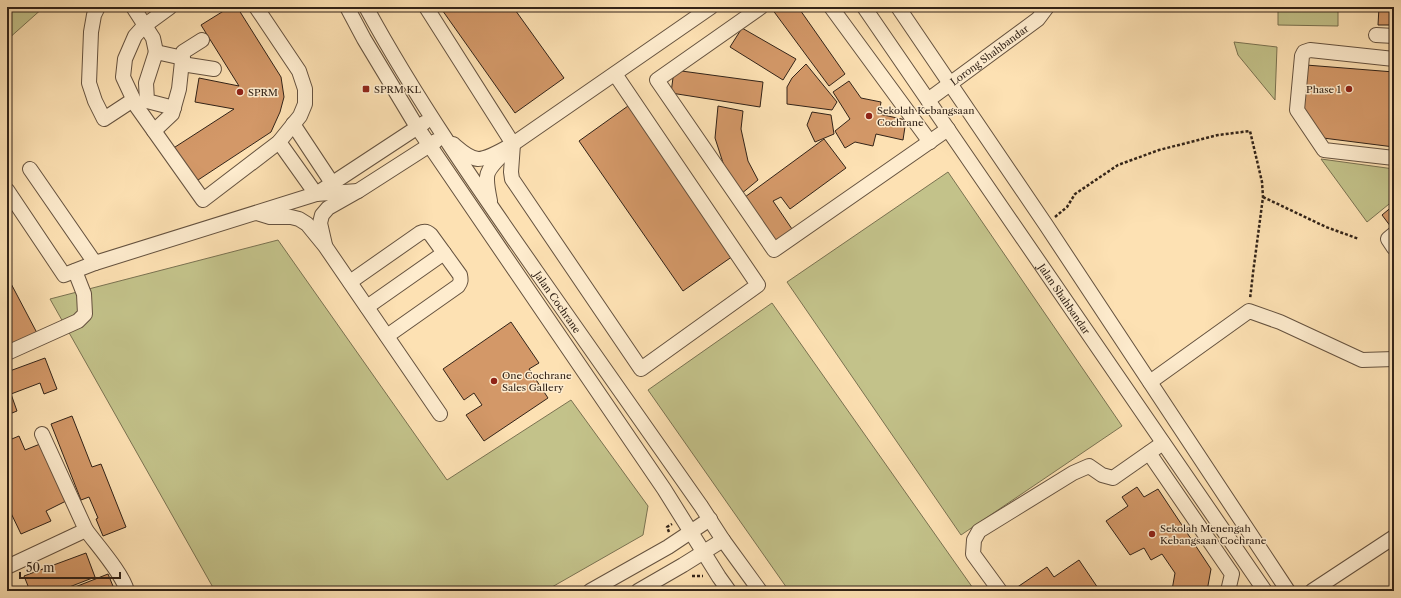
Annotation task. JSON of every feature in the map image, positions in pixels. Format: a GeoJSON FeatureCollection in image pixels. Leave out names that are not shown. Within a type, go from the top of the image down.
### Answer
{"type":"FeatureCollection","features":[{"type":"Feature","properties":{"kind":"street"},"geometry":{"type":"LineString","coordinates":[[98,7],[94,15],[91,32],[89,83],[95,101],[104,119],[133,100]]}},
{"type":"Feature","properties":{"kind":"street"},"geometry":{"type":"LineString","coordinates":[[133,7],[153,38],[156,52],[146,83],[147,101],[174,108]]}},
{"type":"Feature","properties":{"kind":"street"},"geometry":{"type":"LineString","coordinates":[[170,7],[144,26],[135,36],[125,59],[123,77],[137,107],[203,200],[279,142],[300,116],[305,104],[305,89],[299,71],[256,7]]}},
{"type":"Feature","properties":{"kind":"street","name":"Jalan Cochrane"},"geometry":{"type":"LineString","coordinates":[[347,7],[364,39],[417,127],[664,489],[729,591]]}},
{"type":"Feature","properties":{"kind":"street","name":"Jalan Cochrane"},"geometry":{"type":"LineString","coordinates":[[366,7],[443,136],[491,207],[710,519],[723,540],[760,591]]}},
{"type":"Feature","properties":{"kind":"street"},"geometry":{"type":"LineString","coordinates":[[426,7],[513,144],[512,179],[641,369],[758,284],[615,74]]}},
{"type":"Feature","properties":{"kind":"street"},"geometry":{"type":"LineString","coordinates":[[761,7],[657,80],[774,250],[948,129]]}},
{"type":"Feature","properties":{"kind":"street"},"geometry":{"type":"LineString","coordinates":[[831,7],[930,142]]}},
{"type":"Feature","properties":{"kind":"street","name":"Jalan Shahbandar"},"geometry":{"type":"LineString","coordinates":[[864,7],[1265,591]]}},
{"type":"Feature","properties":{"kind":"street"},"geometry":{"type":"LineString","coordinates":[[898,7],[1046,225],[1288,591]]}},
{"type":"Feature","properties":{"kind":"street","name":"Lorong Shahbandar"},"geometry":{"type":"LineString","coordinates":[[928,100],[1038,20],[1047,7]]}},
{"type":"Feature","properties":{"kind":"street"},"geometry":{"type":"LineString","coordinates":[[325,246],[320,223],[322,215],[328,208],[358,191],[443,136],[466,154],[477,159],[491,155],[513,144],[615,74],[703,9]]}},
{"type":"Feature","properties":{"kind":"street"},"geometry":{"type":"LineString","coordinates":[[1376,35],[1394,36]]}},
{"type":"Feature","properties":{"kind":"street"},"geometry":{"type":"LineString","coordinates":[[154,131],[172,114],[179,89],[183,52],[202,40]]}},
{"type":"Feature","properties":{"kind":"street"},"geometry":{"type":"LineString","coordinates":[[1394,59],[1310,50],[1304,52],[1302,56],[1297,110],[1324,150],[1394,158]]}},
{"type":"Feature","properties":{"kind":"street"},"geometry":{"type":"LineString","coordinates":[[156,52],[182,61],[214,69]]}},
{"type":"Feature","properties":{"kind":"street"},"geometry":{"type":"LineString","coordinates":[[316,194],[431,118]]}},
{"type":"Feature","properties":{"kind":"street"},"geometry":{"type":"LineString","coordinates":[[293,124],[332,183]]}},
{"type":"Feature","properties":{"kind":"street"},"geometry":{"type":"LineString","coordinates":[[279,142],[316,194]]}},
{"type":"Feature","properties":{"kind":"street"},"geometry":{"type":"LineString","coordinates":[[491,207],[486,182],[487,173],[496,160],[513,144]]}},
{"type":"Feature","properties":{"kind":"street"},"geometry":{"type":"LineString","coordinates":[[30,169],[95,263]]}},
{"type":"Feature","properties":{"kind":"street"},"geometry":{"type":"LineString","coordinates":[[7,190],[64,275],[95,263],[316,194],[358,191]]}},
{"type":"Feature","properties":{"kind":"street"},"geometry":{"type":"LineString","coordinates":[[257,213],[280,218],[291,216],[307,224],[325,246],[440,414]]}},
{"type":"Feature","properties":{"kind":"street"},"geometry":{"type":"LineString","coordinates":[[350,282],[424,231],[431,234],[460,275],[460,283],[387,336]]}},
{"type":"Feature","properties":{"kind":"street"},"geometry":{"type":"LineString","coordinates":[[1394,234],[1388,239],[1394,248]]}},
{"type":"Feature","properties":{"kind":"street"},"geometry":{"type":"LineString","coordinates":[[367,307],[444,253]]}},
{"type":"Feature","properties":{"kind":"street"},"geometry":{"type":"LineString","coordinates":[[7,353],[78,321],[85,314],[84,294],[75,270]]}},
{"type":"Feature","properties":{"kind":"street"},"geometry":{"type":"LineString","coordinates":[[1150,382],[1249,311],[1280,322],[1362,360],[1394,358]]}},
{"type":"Feature","properties":{"kind":"street"},"geometry":{"type":"LineString","coordinates":[[42,434],[86,530],[111,563],[126,586],[127,591]]}},
{"type":"Feature","properties":{"kind":"street"},"geometry":{"type":"LineString","coordinates":[[1000,591],[973,554],[974,540],[979,531],[1073,473],[1089,466],[1102,475],[1113,478],[1163,443]]}},
{"type":"Feature","properties":{"kind":"street"},"geometry":{"type":"LineString","coordinates":[[1149,453],[1232,574],[1228,591]]}},
{"type":"Feature","properties":{"kind":"street"},"geometry":{"type":"LineString","coordinates":[[590,591],[668,547],[710,519]]}},
{"type":"Feature","properties":{"kind":"street"},"geometry":{"type":"LineString","coordinates":[[7,567],[86,530]]}},
{"type":"Feature","properties":{"kind":"street"},"geometry":{"type":"LineString","coordinates":[[1312,591],[1394,537]]}},
{"type":"Feature","properties":{"kind":"street"},"geometry":{"type":"LineString","coordinates":[[638,591],[723,540]]}},
{"type":"Feature","properties":{"kind":"path"},"geometry":{"type":"LineString","coordinates":[[1046,225],[1067,207],[1075,194],[1118,165],[1160,150],[1218,136],[1250,131],[1262,182],[1263,197],[1249,311]]}},
{"type":"Feature","properties":{"kind":"path"},"geometry":{"type":"LineString","coordinates":[[1263,197],[1326,227],[1359,239]]}},
{"type":"Feature","properties":{"kind":"path"},"geometry":{"type":"LineString","coordinates":[[688,576],[701,576],[707,578]]}},
{"type":"Feature","properties":{"kind":"shaded area"},"geometry":{"type":"Polygon","coordinates":[[[7,7],[44,7],[7,40],[7,7]]]}},
{"type":"Feature","properties":{"kind":"shaded area"},"geometry":{"type":"Polygon","coordinates":[[[1278,7],[1338,7],[1338,26],[1278,25],[1278,7]]]}},
{"type":"Feature","properties":{"kind":"shaded area"},"geometry":{"type":"Polygon","coordinates":[[[1234,42],[1277,47],[1275,100],[1238,55],[1234,42]]]}},
{"type":"Feature","properties":{"kind":"shaded area"},"geometry":{"type":"Polygon","coordinates":[[[1321,159],[1394,169],[1394,200],[1367,222],[1321,159]]]}},
{"type":"Feature","properties":{"kind":"shaded area"},"geometry":{"type":"Polygon","coordinates":[[[948,172],[1122,426],[961,535],[787,282],[948,172]]]}},
{"type":"Feature","properties":{"kind":"shaded area"},"geometry":{"type":"Polygon","coordinates":[[[278,240],[447,480],[571,400],[648,506],[643,535],[545,591],[215,591],[50,299],[278,240]]]}},
{"type":"Feature","properties":{"kind":"shaded area"},"geometry":{"type":"Polygon","coordinates":[[[772,303],[975,591],[789,591],[648,390],[772,303]]]}},
{"type":"Feature","properties":{"kind":"building","name":"SPRM"},"geometry":{"type":"Polygon","coordinates":[[[230,7],[237,7],[281,77],[284,97],[280,112],[271,132],[195,182],[172,149],[234,109],[195,102],[199,78],[239,86],[201,25],[230,7]]]}},
{"type":"Feature","properties":{"kind":"building"},"geometry":{"type":"Polygon","coordinates":[[[440,7],[513,7],[564,78],[515,113],[440,7]]]}},
{"type":"Feature","properties":{"kind":"building"},"geometry":{"type":"Polygon","coordinates":[[[774,7],[798,7],[845,74],[829,86],[772,9],[774,7]]]}},
{"type":"Feature","properties":{"kind":"building"},"geometry":{"type":"Polygon","coordinates":[[[1379,7],[1394,7],[1394,25],[1378,25],[1379,7]]]}},
{"type":"Feature","properties":{"kind":"building"},"geometry":{"type":"Polygon","coordinates":[[[742,28],[796,59],[783,80],[730,47],[742,28]]]}},
{"type":"Feature","properties":{"kind":"building"},"geometry":{"type":"Polygon","coordinates":[[[806,64],[837,102],[832,110],[787,104],[787,87],[792,78],[806,64]]]}},
{"type":"Feature","properties":{"kind":"building","name":"Phase 1"},"geometry":{"type":"Polygon","coordinates":[[[1306,65],[1394,72],[1394,147],[1323,138],[1301,106],[1306,65]]]}},
{"type":"Feature","properties":{"kind":"building"},"geometry":{"type":"Polygon","coordinates":[[[674,70],[763,82],[760,107],[671,93],[674,70]]]}},
{"type":"Feature","properties":{"kind":"building","name":"Sekolah Kebangsaan Cochrane"},"geometry":{"type":"Polygon","coordinates":[[[849,81],[861,98],[881,102],[879,114],[906,120],[903,140],[876,134],[873,146],[855,142],[845,148],[835,131],[850,119],[833,92],[849,81]]]}},
{"type":"Feature","properties":{"kind":"building"},"geometry":{"type":"Polygon","coordinates":[[[628,106],[733,256],[683,291],[579,141],[628,106]]]}},
{"type":"Feature","properties":{"kind":"building"},"geometry":{"type":"Polygon","coordinates":[[[718,106],[743,111],[741,129],[748,161],[758,180],[741,194],[725,169],[715,138],[718,106]]]}},
{"type":"Feature","properties":{"kind":"building"},"geometry":{"type":"Polygon","coordinates":[[[812,112],[831,115],[834,134],[815,142],[807,125],[812,112]]]}},
{"type":"Feature","properties":{"kind":"building"},"geometry":{"type":"Polygon","coordinates":[[[824,139],[846,168],[790,209],[781,197],[773,201],[792,229],[776,241],[745,197],[824,139]]]}},
{"type":"Feature","properties":{"kind":"building"},"geometry":{"type":"Polygon","coordinates":[[[1394,205],[1394,231],[1382,215],[1394,205]]]}},
{"type":"Feature","properties":{"kind":"building"},"geometry":{"type":"Polygon","coordinates":[[[7,276],[37,333],[7,349],[7,276]]]}},
{"type":"Feature","properties":{"kind":"building","name":"One Cochrane Sales Gallery"},"geometry":{"type":"Polygon","coordinates":[[[511,322],[539,363],[529,369],[548,398],[484,441],[466,415],[482,405],[474,393],[464,400],[443,369],[511,322]]]}},
{"type":"Feature","properties":{"kind":"building"},"geometry":{"type":"Polygon","coordinates":[[[45,358],[57,389],[44,394],[40,383],[11,394],[17,411],[7,415],[7,372],[45,358]]]}},
{"type":"Feature","properties":{"kind":"building"},"geometry":{"type":"Polygon","coordinates":[[[72,416],[92,467],[101,464],[126,527],[103,536],[96,519],[98,518],[89,497],[81,500],[51,424],[72,416]]]}},
{"type":"Feature","properties":{"kind":"building"},"geometry":{"type":"Polygon","coordinates":[[[19,436],[25,450],[45,442],[68,500],[46,511],[51,521],[21,534],[9,509],[7,509],[7,441],[19,436]]]}},
{"type":"Feature","properties":{"kind":"building","name":"Sekolah Menengah Kebangsaan Cochrane"},"geometry":{"type":"Polygon","coordinates":[[[1137,487],[1144,497],[1158,489],[1211,569],[1207,591],[1170,591],[1172,590],[1175,573],[1162,554],[1151,560],[1144,548],[1130,555],[1106,521],[1128,506],[1122,497],[1137,487]]]}},
{"type":"Feature","properties":{"kind":"building"},"geometry":{"type":"Polygon","coordinates":[[[86,553],[95,577],[59,591],[30,591],[24,576],[86,553]]]}},
{"type":"Feature","properties":{"kind":"building"},"geometry":{"type":"Polygon","coordinates":[[[1079,560],[1100,591],[1018,591],[1016,588],[1047,567],[1054,577],[1079,560]]]}},
{"type":"Feature","properties":{"kind":"building"},"geometry":{"type":"Polygon","coordinates":[[[108,574],[115,591],[65,591],[108,574]]]}},
{"type":"Feature","properties":{"kind":"place","name":"SPRM KL"},"geometry":{"type":"Point","coordinates":[366,89]}},
{"type":"Feature","properties":{"kind":"place","name":"Phase 1"},"geometry":{"type":"Point","coordinates":[1349,89]}},
{"type":"Feature","properties":{"kind":"place","name":"SPRM"},"geometry":{"type":"Point","coordinates":[240,92]}},
{"type":"Feature","properties":{"kind":"place","name":"Sekolah Kebangsaan Cochrane"},"geometry":{"type":"Point","coordinates":[869,116]}},
{"type":"Feature","properties":{"kind":"place","name":"One Cochrane Sales Gallery"},"geometry":{"type":"Point","coordinates":[494,381]}},
{"type":"Feature","properties":{"kind":"place","name":"Sekolah Menengah Kebangsaan Cochrane"},"geometry":{"type":"Point","coordinates":[1152,534]}}]}
